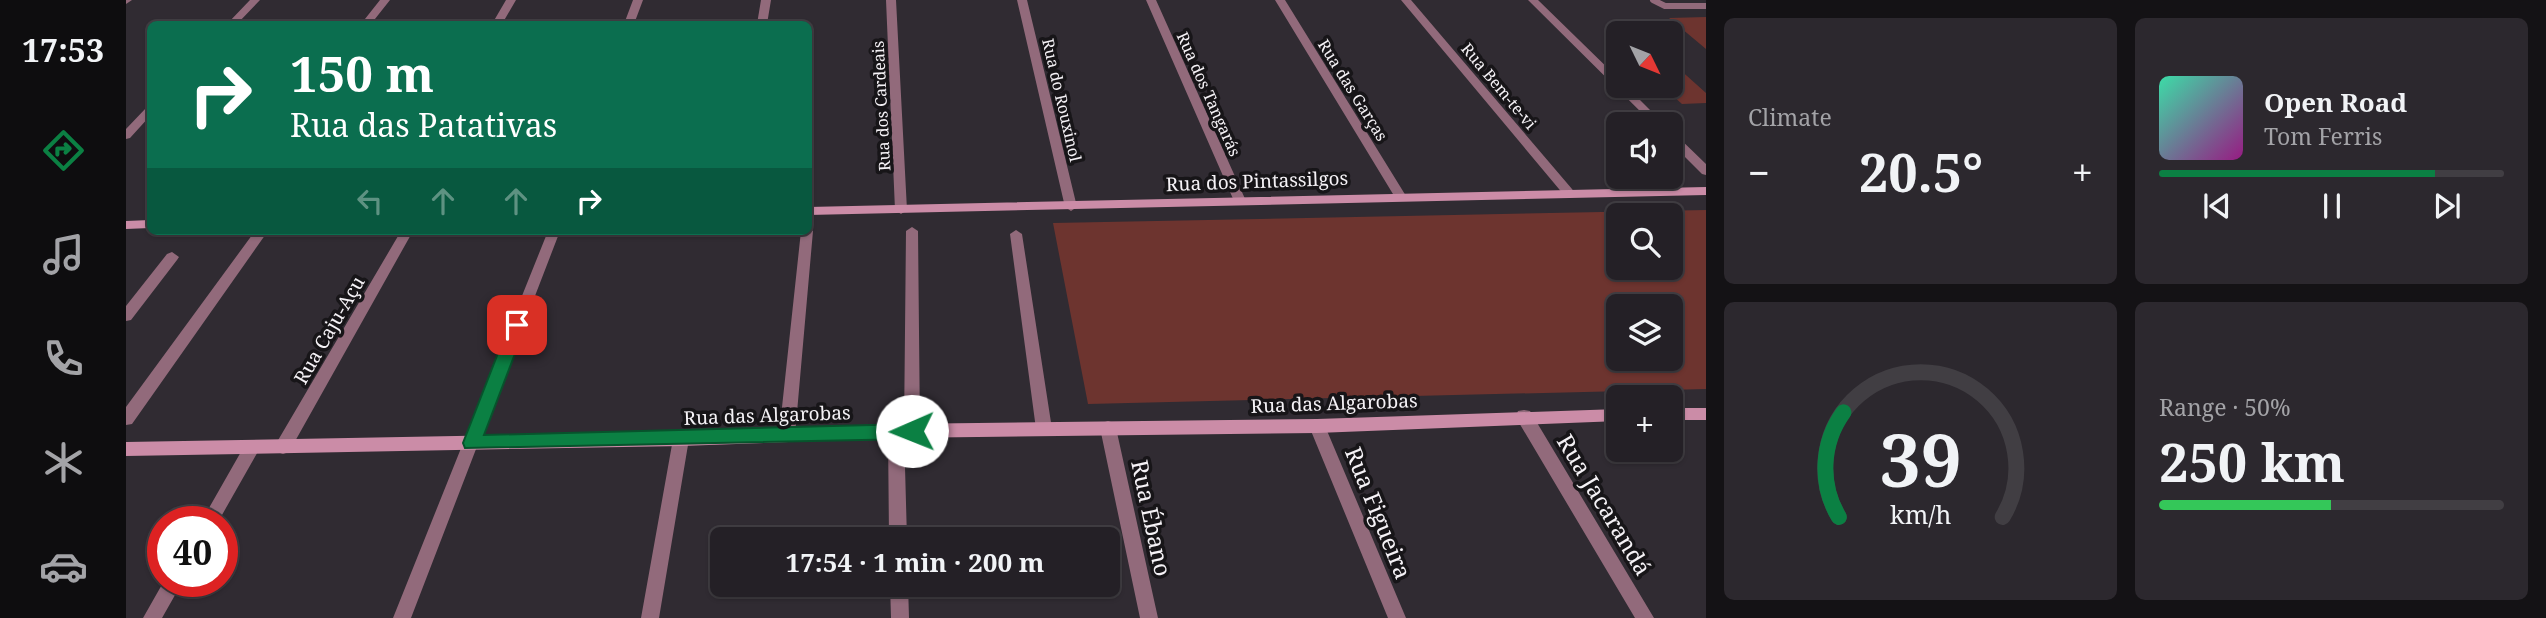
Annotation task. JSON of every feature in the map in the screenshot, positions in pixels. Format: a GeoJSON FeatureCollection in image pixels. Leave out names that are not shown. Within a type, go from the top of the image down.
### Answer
{"type":"FeatureCollection","features":[{"type":"Feature","properties":{"kind":"street"},"geometry":{"type":"LineString","coordinates":[[235,21],[255,0]]}},
{"type":"Feature","properties":{"kind":"street"},"geometry":{"type":"LineString","coordinates":[[368,21],[385,0]]}},
{"type":"Feature","properties":{"kind":"street"},"geometry":{"type":"LineString","coordinates":[[500,21],[511,0]]}},
{"type":"Feature","properties":{"kind":"street"},"geometry":{"type":"LineString","coordinates":[[630,21],[638,0]]}},
{"type":"Feature","properties":{"kind":"street"},"geometry":{"type":"LineString","coordinates":[[762,21],[766,0]]}},
{"type":"Feature","properties":{"kind":"street","name":"Rua dos Cardeais"},"geometry":{"type":"LineString","coordinates":[[891,0],[901,210]]}},
{"type":"Feature","properties":{"kind":"street","name":"Rua do Rouxinol"},"geometry":{"type":"LineString","coordinates":[[1022,0],[1071,206]]}},
{"type":"Feature","properties":{"kind":"street","name":"Rua dos Tangarás"},"geometry":{"type":"LineString","coordinates":[[1151,0],[1240,201]]}},
{"type":"Feature","properties":{"kind":"street","name":"Rua das Garças"},"geometry":{"type":"LineString","coordinates":[[1280,0],[1400,196]]}},
{"type":"Feature","properties":{"kind":"street","name":"Rua Bem-te-vi"},"geometry":{"type":"LineString","coordinates":[[1406,0],[1568,192]]}},
{"type":"Feature","properties":{"kind":"street"},"geometry":{"type":"LineString","coordinates":[[1533,0],[1606,72]]}},
{"type":"Feature","properties":{"kind":"street"},"geometry":{"type":"LineString","coordinates":[[1632,98],[1647,112]]}},
{"type":"Feature","properties":{"kind":"street"},"geometry":{"type":"LineString","coordinates":[[126,136],[147,113]]}},
{"type":"Feature","properties":{"kind":"street"},"geometry":{"type":"LineString","coordinates":[[1683,148],[1706,171]]}},
{"type":"Feature","properties":{"kind":"street","name":"Rua dos Pintassilgos"},"geometry":{"type":"LineString","coordinates":[[812,213],[1400,196],[1706,191]]}},
{"type":"Feature","properties":{"kind":"street"},"geometry":{"type":"LineString","coordinates":[[126,225],[147,224]]}},
{"type":"Feature","properties":{"kind":"street"},"geometry":{"type":"LineString","coordinates":[[899,527],[912,231]]}},
{"type":"Feature","properties":{"kind":"street"},"geometry":{"type":"LineString","coordinates":[[1016,234],[1044,429]]}},
{"type":"Feature","properties":{"kind":"street"},"geometry":{"type":"LineString","coordinates":[[126,419],[259,235]]}},
{"type":"Feature","properties":{"kind":"street","name":"Rua Caju-Açu"},"geometry":{"type":"LineString","coordinates":[[283,447],[405,235]]}},
{"type":"Feature","properties":{"kind":"street"},"geometry":{"type":"LineString","coordinates":[[402,618],[552,235]]}},
{"type":"Feature","properties":{"kind":"street"},"geometry":{"type":"LineString","coordinates":[[787,435],[807,235]]}},
{"type":"Feature","properties":{"kind":"street"},"geometry":{"type":"LineString","coordinates":[[126,316],[172,257]]}},
{"type":"Feature","properties":{"kind":"street"},"geometry":{"type":"LineString","coordinates":[[1683,414],[1706,414]]}},
{"type":"Feature","properties":{"kind":"street","name":"Rua das Algarobas"},"geometry":{"type":"LineString","coordinates":[[126,449],[681,439],[904,431],[1317,426],[1524,416],[1606,415]]}},
{"type":"Feature","properties":{"kind":"street","name":"Rua Jacarandá"},"geometry":{"type":"LineString","coordinates":[[1524,416],[1645,618]]}},
{"type":"Feature","properties":{"kind":"street","name":"Rua Figueira"},"geometry":{"type":"LineString","coordinates":[[1317,426],[1397,618]]}},
{"type":"Feature","properties":{"kind":"street","name":"Rua Ébano"},"geometry":{"type":"LineString","coordinates":[[1108,428],[1149,618]]}},
{"type":"Feature","properties":{"kind":"street"},"geometry":{"type":"LineString","coordinates":[[650,618],[681,439]]}},
{"type":"Feature","properties":{"kind":"street"},"geometry":{"type":"LineString","coordinates":[[218,506],[252,448]]}},
{"type":"Feature","properties":{"kind":"street"},"geometry":{"type":"LineString","coordinates":[[152,618],[164,597]]}},
{"type":"Feature","properties":{"kind":"street"},"geometry":{"type":"LineString","coordinates":[[899,597],[900,618]]}},
{"type":"Feature","properties":{"kind":"lane"},"geometry":{"type":"LineString","coordinates":[[1653,0],[1665,6],[1706,6]]}},
{"type":"Feature","properties":{"kind":"shaded area"},"geometry":{"type":"Polygon","coordinates":[[[1706,17],[1706,49],[1684,31],[1684,21],[1673,21],[1669,18],[1706,17]]]}},
{"type":"Feature","properties":{"kind":"shaded area"},"geometry":{"type":"Polygon","coordinates":[[[1684,73],[1706,93],[1706,103],[1682,104],[1675,98],[1684,98],[1684,73]]]}},
{"type":"Feature","properties":{"kind":"shaded area"},"geometry":{"type":"Polygon","coordinates":[[[1683,210],[1706,210],[1706,389],[1683,390],[1683,385],[1606,385],[1606,391],[1088,404],[1053,223],[1606,212],[1606,280],[1683,280],[1683,210]]]}},
{"type":"Feature","properties":{"kind":"route"},"geometry":{"type":"LineString","coordinates":[[517,325],[472,443],[912,431]]}}]}
